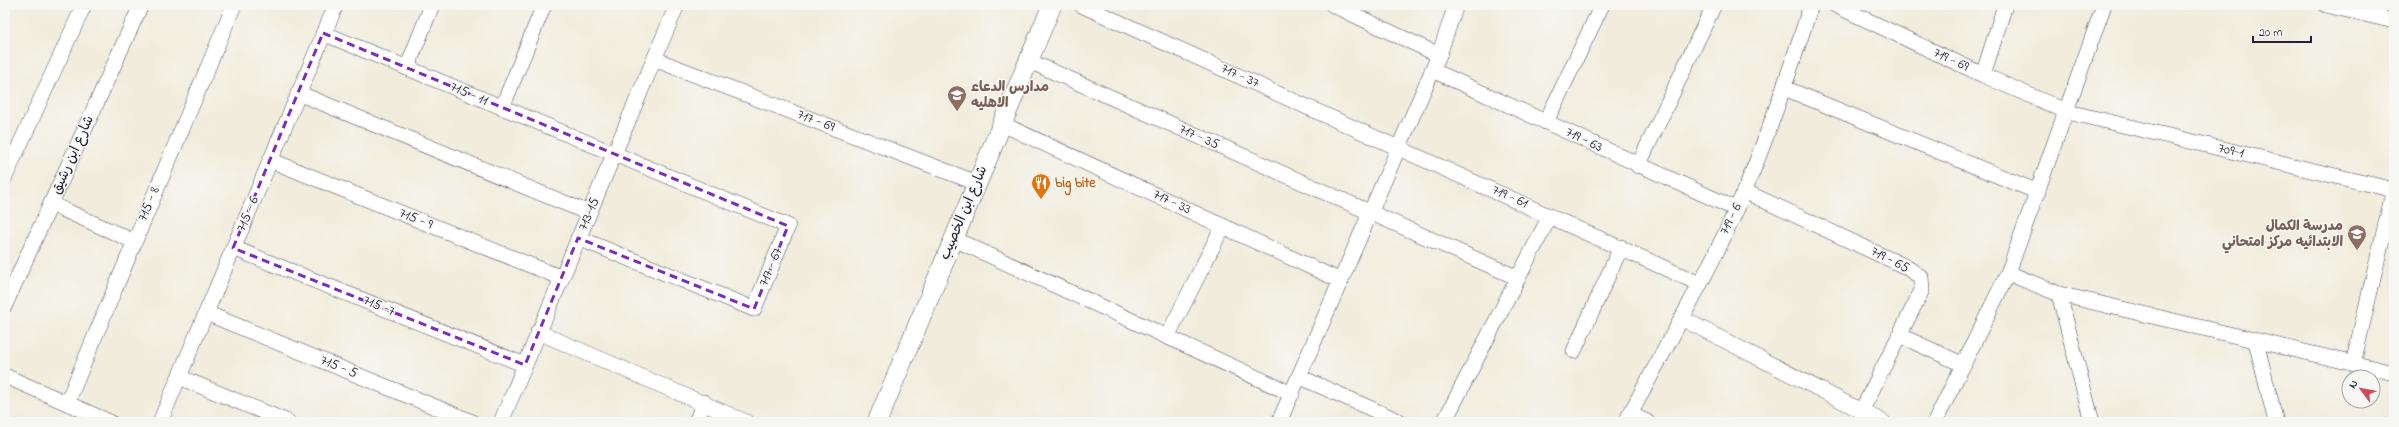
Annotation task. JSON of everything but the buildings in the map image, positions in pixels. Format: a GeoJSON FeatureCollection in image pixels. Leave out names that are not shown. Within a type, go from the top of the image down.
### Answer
{"type":"FeatureCollection","features":[{"type":"Feature","properties":{"kind":"street"},"geometry":{"type":"LineString","coordinates":[[5,177],[84,5]]}},
{"type":"Feature","properties":{"kind":"street","name":"شارع ابن رشيق"},"geometry":{"type":"LineString","coordinates":[[5,305],[141,5]]}},
{"type":"Feature","properties":{"kind":"street","name":"715 - 8"},"geometry":{"type":"LineString","coordinates":[[67,403],[133,241],[234,5]]}},
{"type":"Feature","properties":{"kind":"street","name":"715 - 6"},"geometry":{"type":"LineString","coordinates":[[160,422],[336,5]]}},
{"type":"Feature","properties":{"kind":"street"},"geometry":{"type":"LineString","coordinates":[[406,68],[432,5]]}},
{"type":"Feature","properties":{"kind":"street"},"geometry":{"type":"LineString","coordinates":[[502,108],[544,5]]}},
{"type":"Feature","properties":{"kind":"street","name":"713-15"},"geometry":{"type":"LineString","coordinates":[[500,422],[677,5]]}},
{"type":"Feature","properties":{"kind":"street","name":"شارع ابن الخصيب"},"geometry":{"type":"LineString","coordinates":[[877,422],[1052,5]]}},
{"type":"Feature","properties":{"kind":"street","name":"717 - 37"},"geometry":{"type":"LineString","coordinates":[[1081,5],[1399,147]]}},
{"type":"Feature","properties":{"kind":"street"},"geometry":{"type":"LineString","coordinates":[[1333,5],[1439,55]]}},
{"type":"Feature","properties":{"kind":"street"},"geometry":{"type":"LineString","coordinates":[[1279,422],[1300,377],[1369,214],[1439,55],[1456,5]]}},
{"type":"Feature","properties":{"kind":"street"},"geometry":{"type":"LineString","coordinates":[[1546,122],[1602,5]]}},
{"type":"Feature","properties":{"kind":"street"},"geometry":{"type":"LineString","coordinates":[[1638,166],[1714,5]]}},
{"type":"Feature","properties":{"kind":"street","name":"719 - 6"},"geometry":{"type":"LineString","coordinates":[[1628,418],[1700,284],[1744,191],[1784,88],[1811,5]]}},
{"type":"Feature","properties":{"kind":"street","name":"719 - 69"},"geometry":{"type":"LineString","coordinates":[[1835,5],[1983,75],[2068,112]]}},
{"type":"Feature","properties":{"kind":"street"},"geometry":{"type":"LineString","coordinates":[[1983,75],[2005,5]]}},
{"type":"Feature","properties":{"kind":"street"},"geometry":{"type":"LineString","coordinates":[[1935,422],[2008,273],[2068,112],[2104,5]]}},
{"type":"Feature","properties":{"kind":"street"},"geometry":{"type":"LineString","coordinates":[[2326,5],[2394,21]]}},
{"type":"Feature","properties":{"kind":"street","name":"715 - 11"},"geometry":{"type":"LineString","coordinates":[[324,34],[614,155]]}},
{"type":"Feature","properties":{"kind":"street","name":"717 - 69"},"geometry":{"type":"LineString","coordinates":[[654,59],[977,183]]}},
{"type":"Feature","properties":{"kind":"street","name":"717 - 35"},"geometry":{"type":"LineString","coordinates":[[1029,61],[1369,214],[1518,278]]}},
{"type":"Feature","properties":{"kind":"street","name":"719 - 63"},"geometry":{"type":"LineString","coordinates":[[1432,70],[1638,166],[1736,209]]}},
{"type":"Feature","properties":{"kind":"street"},"geometry":{"type":"LineString","coordinates":[[1784,88],[2038,192]]}},
{"type":"Feature","properties":{"kind":"street"},"geometry":{"type":"LineString","coordinates":[[298,93],[589,213]]}},
{"type":"Feature","properties":{"kind":"street","name":"709-1"},"geometry":{"type":"LineString","coordinates":[[2068,112],[2394,189]]}},
{"type":"Feature","properties":{"kind":"street","name":"717 - 33"},"geometry":{"type":"LineString","coordinates":[[1002,124],[1341,281]]}},
{"type":"Feature","properties":{"kind":"street","name":"719 - 61"},"geometry":{"type":"LineString","coordinates":[[1399,147],[1700,284]]}},
{"type":"Feature","properties":{"kind":"street","name":"717 - 67"},"geometry":{"type":"LineString","coordinates":[[578,238],[754,309],[788,226],[614,155]]}},
{"type":"Feature","properties":{"kind":"street","name":"715 - 9"},"geometry":{"type":"LineString","coordinates":[[270,160],[562,278]]}},
{"type":"Feature","properties":{"kind":"street"},"geometry":{"type":"LineString","coordinates":[[2353,364],[2394,189]]}},
{"type":"Feature","properties":{"kind":"street","name":"719 - 65"},"geometry":{"type":"LineString","coordinates":[[1744,191],[1906,267],[1921,277],[1922,290],[1861,412]]}},
{"type":"Feature","properties":{"kind":"street"},"geometry":{"type":"LineString","coordinates":[[51,204],[133,241]]}},
{"type":"Feature","properties":{"kind":"street"},"geometry":{"type":"LineString","coordinates":[[1444,422],[1550,216]]}},
{"type":"Feature","properties":{"kind":"street"},"geometry":{"type":"LineString","coordinates":[[1167,337],[1222,226]]}},
{"type":"Feature","properties":{"kind":"street"},"geometry":{"type":"LineString","coordinates":[[954,239],[1292,394]]}},
{"type":"Feature","properties":{"kind":"street"},"geometry":{"type":"LineString","coordinates":[[1574,351],[1620,247]]}},
{"type":"Feature","properties":{"kind":"street","name":"715 -7"},"geometry":{"type":"LineString","coordinates":[[233,248],[525,365]]}},
{"type":"Feature","properties":{"kind":"street"},"geometry":{"type":"LineString","coordinates":[[2008,273],[2060,294],[2256,342],[2394,372]]}},
{"type":"Feature","properties":{"kind":"street"},"geometry":{"type":"LineString","coordinates":[[2060,294],[2092,422]]}},
{"type":"Feature","properties":{"kind":"street","name":"715 - 5"},"geometry":{"type":"LineString","coordinates":[[206,313],[472,422]]}},
{"type":"Feature","properties":{"kind":"street"},"geometry":{"type":"LineString","coordinates":[[1682,319],[1883,422]]}},
{"type":"Feature","properties":{"kind":"street"},"geometry":{"type":"LineString","coordinates":[[538,332],[704,402],[746,422]]}},
{"type":"Feature","properties":{"kind":"street"},"geometry":{"type":"LineString","coordinates":[[1899,335],[1964,365]]}},
{"type":"Feature","properties":{"kind":"street"},"geometry":{"type":"LineString","coordinates":[[2256,342],[2276,422]]}},
{"type":"Feature","properties":{"kind":"street"},"geometry":{"type":"LineString","coordinates":[[5,376],[110,422]]}},
{"type":"Feature","properties":{"kind":"street"},"geometry":{"type":"LineString","coordinates":[[179,377],[288,422]]}},
{"type":"Feature","properties":{"kind":"street"},"geometry":{"type":"LineString","coordinates":[[1300,377],[1401,422]]}},
{"type":"Feature","properties":{"kind":"street"},"geometry":{"type":"LineString","coordinates":[[696,422],[704,402]]}},
{"type":"Feature","properties":{"kind":"street"},"geometry":{"type":"LineString","coordinates":[[1628,418],[1647,422]]}},
{"type":"Feature","properties":{"kind":"highlighted area"},"geometry":{"type":"Polygon","coordinates":[[[323,33],[788,226],[754,309],[578,238],[525,365],[233,248],[323,33]]]}},
{"type":"Feature","properties":{"kind":"place","name":"مدارس الدعاء الاهليه"},"geometry":{"type":"Point","coordinates":[957,112]}},
{"type":"Feature","properties":{"kind":"place","name":"big bite"},"geometry":{"type":"Point","coordinates":[1041,200]}},
{"type":"Feature","properties":{"kind":"place","name":"مدرسة الكمال الابتدائيه مركز امتحاني"},"geometry":{"type":"Point","coordinates":[2357,251]}}]}
